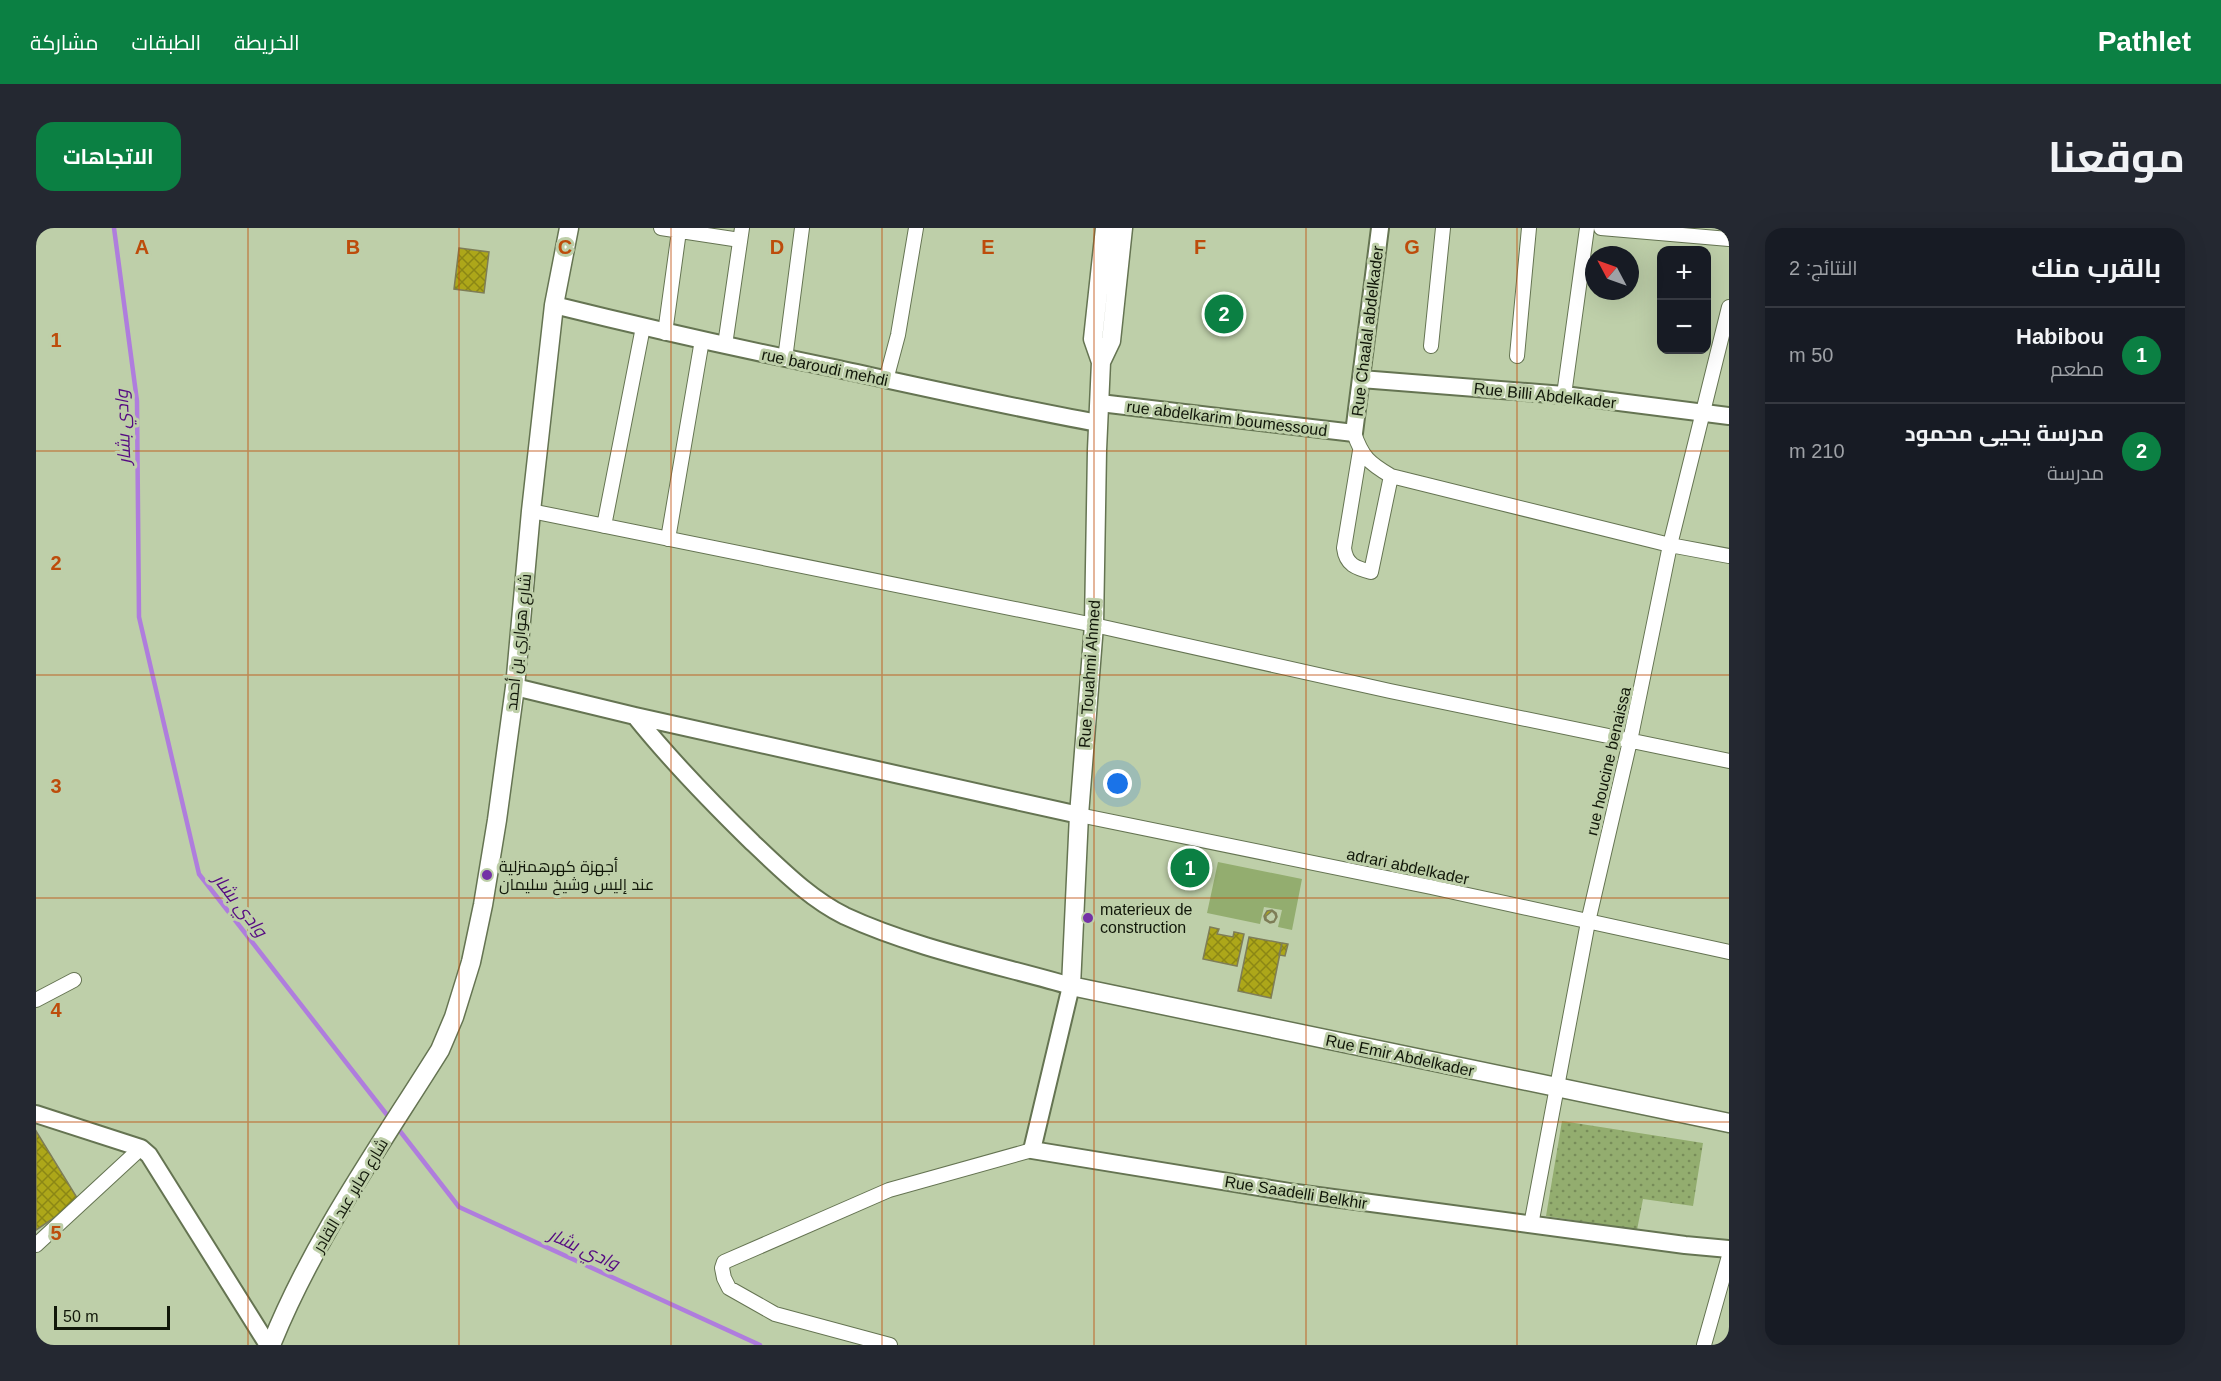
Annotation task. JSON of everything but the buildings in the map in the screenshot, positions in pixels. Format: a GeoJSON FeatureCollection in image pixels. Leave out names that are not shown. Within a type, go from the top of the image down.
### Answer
{"type":"FeatureCollection","features":[{"type":"Feature","properties":{"kind":"main road","name":"شارع هواري بن أحمد"},"geometry":{"type":"LineString","coordinates":[[440,1050],[454,1017],[471,962],[483,905],[515,687],[531,511],[554,305],[569,228]]}},
{"type":"Feature","properties":{"kind":"main road"},"geometry":{"type":"LineString","coordinates":[[1101,362],[1093,339],[1105,228]]}},
{"type":"Feature","properties":{"kind":"main road"},"geometry":{"type":"LineString","coordinates":[[1101,362],[1111,341],[1123,228]]}},
{"type":"Feature","properties":{"kind":"main road","name":"Rue Touahmi Ahmed"},"geometry":{"type":"LineString","coordinates":[[1071,986],[1079,815],[1094,625],[1101,362]]}},
{"type":"Feature","properties":{"kind":"main road","name":"Rue Emir Abdelkader"},"geometry":{"type":"LineString","coordinates":[[1071,986],[1729,1123]]}},
{"type":"Feature","properties":{"kind":"main road","name":"شارع صابر عبد القادر"},"geometry":{"type":"LineString","coordinates":[[269,1345],[289,1300],[318,1246],[440,1050]]}},
{"type":"Feature","properties":{"kind":"street"},"geometry":{"type":"LineString","coordinates":[[661,228],[741,234],[725,345]]}},
{"type":"Feature","properties":{"kind":"street"},"geometry":{"type":"LineString","coordinates":[[785,359],[802,228]]}},
{"type":"Feature","properties":{"kind":"street"},"geometry":{"type":"LineString","coordinates":[[886,380],[898,334],[916,228]]}},
{"type":"Feature","properties":{"kind":"street","name":"Rue Chaalal abdelkader"},"geometry":{"type":"LineString","coordinates":[[1354,433],[1380,228]]}},
{"type":"Feature","properties":{"kind":"street"},"geometry":{"type":"LineString","coordinates":[[1431,346],[1443,228]]}},
{"type":"Feature","properties":{"kind":"street"},"geometry":{"type":"LineString","coordinates":[[1517,356],[1529,228]]}},
{"type":"Feature","properties":{"kind":"street"},"geometry":{"type":"LineString","coordinates":[[1564,395],[1587,228]]}},
{"type":"Feature","properties":{"kind":"street"},"geometry":{"type":"LineString","coordinates":[[1601,228],[1729,239]]}},
{"type":"Feature","properties":{"kind":"street"},"geometry":{"type":"LineString","coordinates":[[665,333],[679,231]]}},
{"type":"Feature","properties":{"kind":"street","name":"rue baroudi mehdi"},"geometry":{"type":"LineString","coordinates":[[554,305],[665,333],[1007,406],[1098,423]]}},
{"type":"Feature","properties":{"kind":"street","name":"rue houcine benaissa"},"geometry":{"type":"LineString","coordinates":[[1531,1225],[1588,922],[1630,741],[1670,544],[1729,307]]}},
{"type":"Feature","properties":{"kind":"street"},"geometry":{"type":"LineString","coordinates":[[604,526],[643,327]]}},
{"type":"Feature","properties":{"kind":"street"},"geometry":{"type":"LineString","coordinates":[[668,539],[702,340]]}},
{"type":"Feature","properties":{"kind":"street","name":"Rue Billi Abdelkader"},"geometry":{"type":"LineString","coordinates":[[1361,379],[1564,395],[1729,416]]}},
{"type":"Feature","properties":{"kind":"street","name":"rue abdelkarim boumessoud"},"geometry":{"type":"LineString","coordinates":[[1100,403],[1354,433]]}},
{"type":"Feature","properties":{"kind":"street"},"geometry":{"type":"LineString","coordinates":[[1354,433],[1360,451],[1344,548],[1347,561],[1357,568],[1371,572],[1391,476]]}},
{"type":"Feature","properties":{"kind":"street"},"geometry":{"type":"LineString","coordinates":[[1360,451],[1379,469],[1391,476],[1670,544],[1729,556]]}},
{"type":"Feature","properties":{"kind":"street"},"geometry":{"type":"LineString","coordinates":[[531,511],[1094,625],[1390,692],[1729,761]]}},
{"type":"Feature","properties":{"kind":"street"},"geometry":{"type":"LineString","coordinates":[[515,687],[1079,815]]}},
{"type":"Feature","properties":{"kind":"street"},"geometry":{"type":"LineString","coordinates":[[635,716],[663,751],[725,816],[801,888],[844,915],[904,939],[1071,986],[1032,1150],[889,1190],[723,1262],[724,1278],[729,1288],[775,1314],[890,1345]]}},
{"type":"Feature","properties":{"kind":"street","name":"adrari abdelkader"},"geometry":{"type":"LineString","coordinates":[[1079,815],[1431,887],[1729,952]]}},
{"type":"Feature","properties":{"kind":"street"},"geometry":{"type":"LineString","coordinates":[[36,1000],[74,980]]}},
{"type":"Feature","properties":{"kind":"street"},"geometry":{"type":"LineString","coordinates":[[36,1114],[141,1148],[154,1161],[269,1345]]}},
{"type":"Feature","properties":{"kind":"street"},"geometry":{"type":"LineString","coordinates":[[36,1245],[141,1148]]}},
{"type":"Feature","properties":{"kind":"street","name":"Rue Saadelli Belkhir"},"geometry":{"type":"LineString","coordinates":[[1032,1150],[1296,1193],[1729,1249]]}},
{"type":"Feature","properties":{"kind":"street"},"geometry":{"type":"LineString","coordinates":[[1704,1345],[1729,1256]]}},
{"type":"Feature","properties":{"kind":"green space"},"geometry":{"type":"Polygon","coordinates":[[[1218,862],[1302,879],[1292,930],[1278,927],[1282,910],[1264,907],[1260,924],[1207,913],[1218,862]]]}},
{"type":"Feature","properties":{"kind":"green space"},"geometry":{"type":"Polygon","coordinates":[[[1562,1121],[1703,1143],[1693,1206],[1643,1199],[1637,1230],[1546,1216],[1562,1121]]]}},
{"type":"Feature","properties":{"kind":"waterway","name":"وادي بشار"},"geometry":{"type":"LineString","coordinates":[[114,228],[137,401],[139,617],[199,874],[391,1120]]}},
{"type":"Feature","properties":{"kind":"waterway","name":"وادي بشار"},"geometry":{"type":"LineString","coordinates":[[396,1126],[459,1207],[760,1345]]}},
{"type":"Feature","properties":{"kind":"place","name":"مدرسة يحيى محمود"},"geometry":{"type":"Point","coordinates":[1224,314]}},
{"type":"Feature","properties":{"kind":"place","name":"Habibou"},"geometry":{"type":"Point","coordinates":[1190,868]}},
{"type":"Feature","properties":{"kind":"place","name":"أجهزة كهرهمنزلية عند إليس وشيخ سليمان"},"geometry":{"type":"Point","coordinates":[487,875]}},
{"type":"Feature","properties":{"kind":"place","name":"materieux de construction"},"geometry":{"type":"Point","coordinates":[1088,918]}}]}
